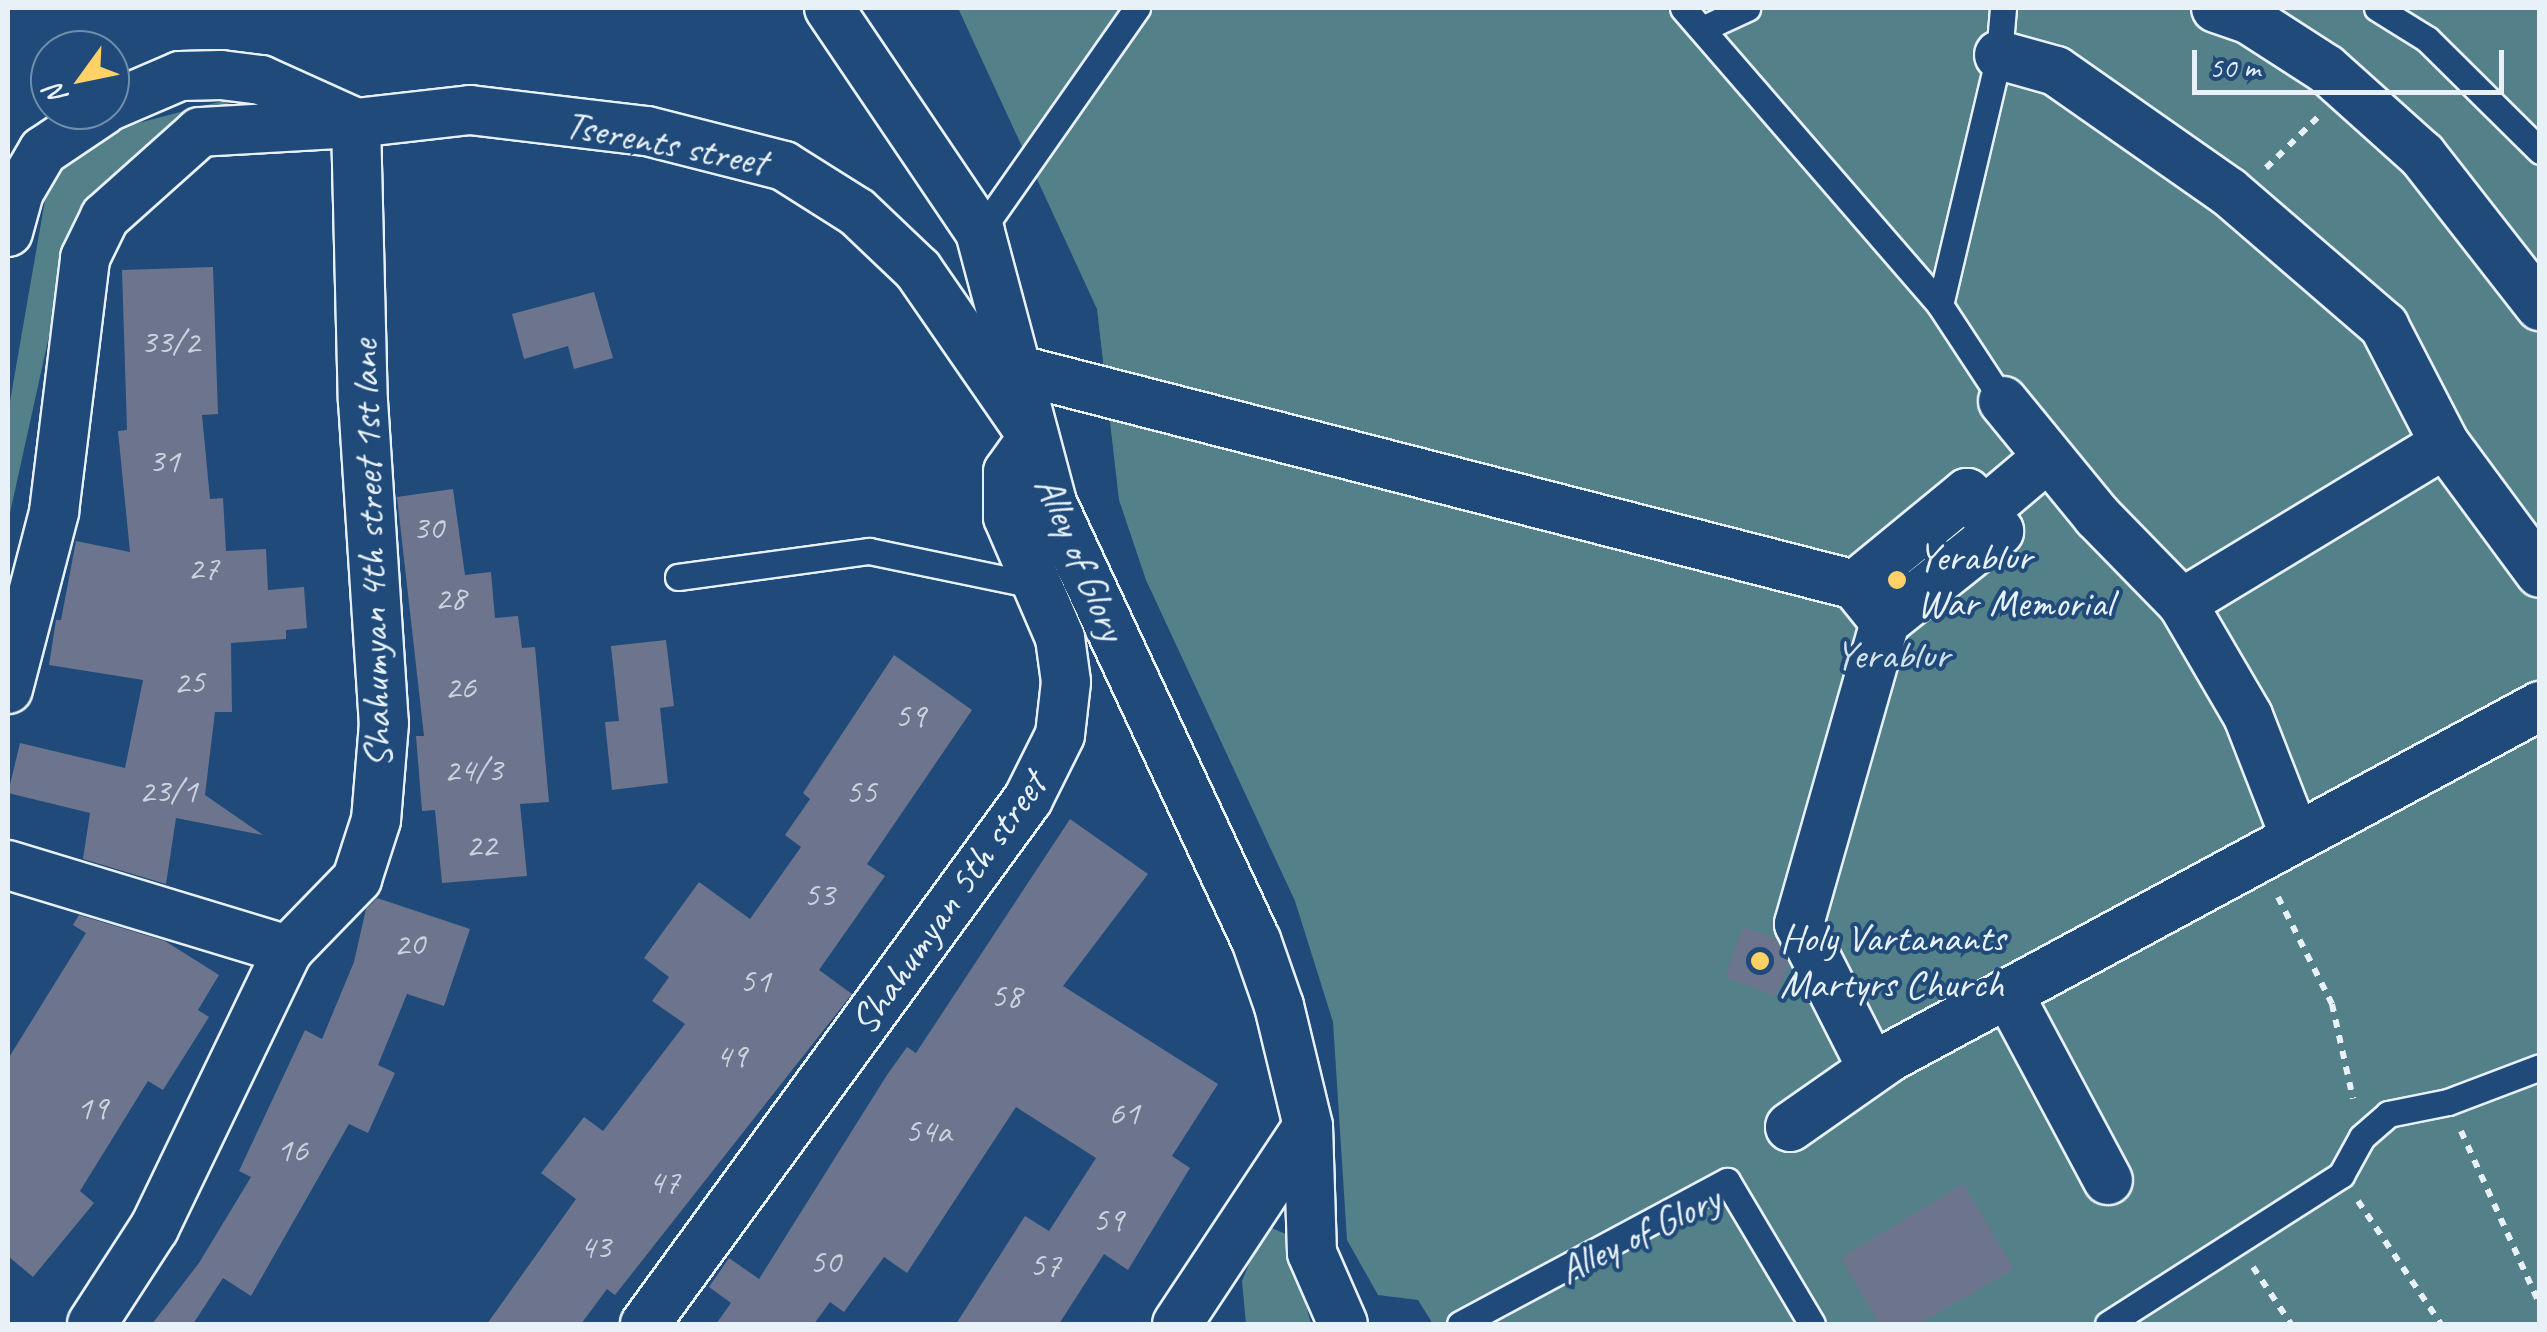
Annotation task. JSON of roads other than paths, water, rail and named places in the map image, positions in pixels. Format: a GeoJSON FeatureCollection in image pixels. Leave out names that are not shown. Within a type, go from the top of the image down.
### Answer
{"type":"FeatureCollection","features":[{"type":"Feature","properties":{"kind":"street","name":"Alley of Glory"},"geometry":{"type":"LineString","coordinates":[[829,8],[980,232],[1052,504],[1256,940],[1308,1126],[1312,1253],[1342,1324]]}},
{"type":"Feature","properties":{"kind":"street"},"geometry":{"type":"LineString","coordinates":[[2216,8],[2250,20],[2347,88],[2422,156],[2540,306]]}},
{"type":"Feature","properties":{"kind":"street"},"geometry":{"type":"LineString","coordinates":[[1999,56],[2056,71],[2236,198],[2384,326],[2445,444],[2540,573]]}},
{"type":"Feature","properties":{"kind":"street"},"geometry":{"type":"LineString","coordinates":[[130,98],[180,76],[221,75],[260,80],[356,123]]}},
{"type":"Feature","properties":{"kind":"street","name":"Tserents street"},"geometry":{"type":"LineString","coordinates":[[8,689],[54,512],[85,258],[105,218],[200,132],[356,123],[470,110],[647,131],[784,166],[857,212],[918,270],[1032,437]]}},
{"type":"Feature","properties":{"kind":"street","name":"Shahumyan 4th street 1st lane"},"geometry":{"type":"LineString","coordinates":[[92,1324],[154,1228],[288,950],[357,880],[376,820],[384,723],[363,401],[356,123]]}},
{"type":"Feature","properties":{"kind":"street"},"geometry":{"type":"LineString","coordinates":[[8,232],[19,192],[43,150],[73,130]]}},
{"type":"Feature","properties":{"kind":"street"},"geometry":{"type":"LineString","coordinates":[[1019,370],[1855,585],[1885,622]]}},
{"type":"Feature","properties":{"kind":"street"},"geometry":{"type":"LineString","coordinates":[[2004,401],[2047,458],[2182,603],[2248,716],[2276,845]]}},
{"type":"Feature","properties":{"kind":"street","name":"Shahumyan 5th street"},"geometry":{"type":"LineString","coordinates":[[645,1324],[1028,799],[1060,735],[1066,682],[1060,638],[1033,585],[1008,517],[1008,472],[1032,437]]}},
{"type":"Feature","properties":{"kind":"street"},"geometry":{"type":"LineString","coordinates":[[2182,603],[2445,444]]}},
{"type":"Feature","properties":{"kind":"street"},"geometry":{"type":"LineString","coordinates":[[1984,512],[2047,458]]}},
{"type":"Feature","properties":{"kind":"street"},"geometry":{"type":"LineString","coordinates":[[1855,585],[1968,494],[1999,531],[1885,622],[1799,924],[1872,1068]]}},
{"type":"Feature","properties":{"kind":"street"},"geometry":{"type":"LineString","coordinates":[[1790,1127],[1872,1068],[2276,845],[2540,706]]}},
{"type":"Feature","properties":{"kind":"street"},"geometry":{"type":"LineString","coordinates":[[8,865],[288,950]]}},
{"type":"Feature","properties":{"kind":"street"},"geometry":{"type":"LineString","coordinates":[[2008,993],[2108,1180]]}},
{"type":"Feature","properties":{"kind":"street"},"geometry":{"type":"LineString","coordinates":[[1176,1324],[1308,1126]]}},
{"type":"Feature","properties":{"kind":"lane"},"geometry":{"type":"LineString","coordinates":[[980,232],[1137,8]]}},
{"type":"Feature","properties":{"kind":"lane"},"geometry":{"type":"LineString","coordinates":[[1683,8],[1940,305],[2004,401]]}},
{"type":"Feature","properties":{"kind":"lane"},"geometry":{"type":"LineString","coordinates":[[1702,30],[1747,8]]}},
{"type":"Feature","properties":{"kind":"lane"},"geometry":{"type":"LineString","coordinates":[[1940,305],[1999,56],[2004,8]]}},
{"type":"Feature","properties":{"kind":"lane"},"geometry":{"type":"LineString","coordinates":[[2377,8],[2427,38],[2540,151]]}},
{"type":"Feature","properties":{"kind":"lane"},"geometry":{"type":"LineString","coordinates":[[678,577],[868,552],[1033,585]]}},
{"type":"Feature","properties":{"kind":"lane"},"geometry":{"type":"LineString","coordinates":[[2108,1324],[2239,1246],[2341,1175],[2362,1138],[2388,1114],[2448,1102],[2540,1067]]}},
{"type":"Feature","properties":{"kind":"lane","name":"Alley of Glory"},"geometry":{"type":"LineString","coordinates":[[1460,1324],[1727,1182],[1812,1324]]}},
{"type":"Feature","properties":{"kind":"place","name":"Yerablur War Memorial"},"geometry":{"type":"Point","coordinates":[1897,580]}},
{"type":"Feature","properties":{"kind":"place","name":"Holy Vartanants Martyrs Church"},"geometry":{"type":"Point","coordinates":[1760,961]}},
{"type":"Feature","properties":{"kind":"park label","name":"Yerablur"},"geometry":{"type":"Point","coordinates":[1892,655]}}]}
